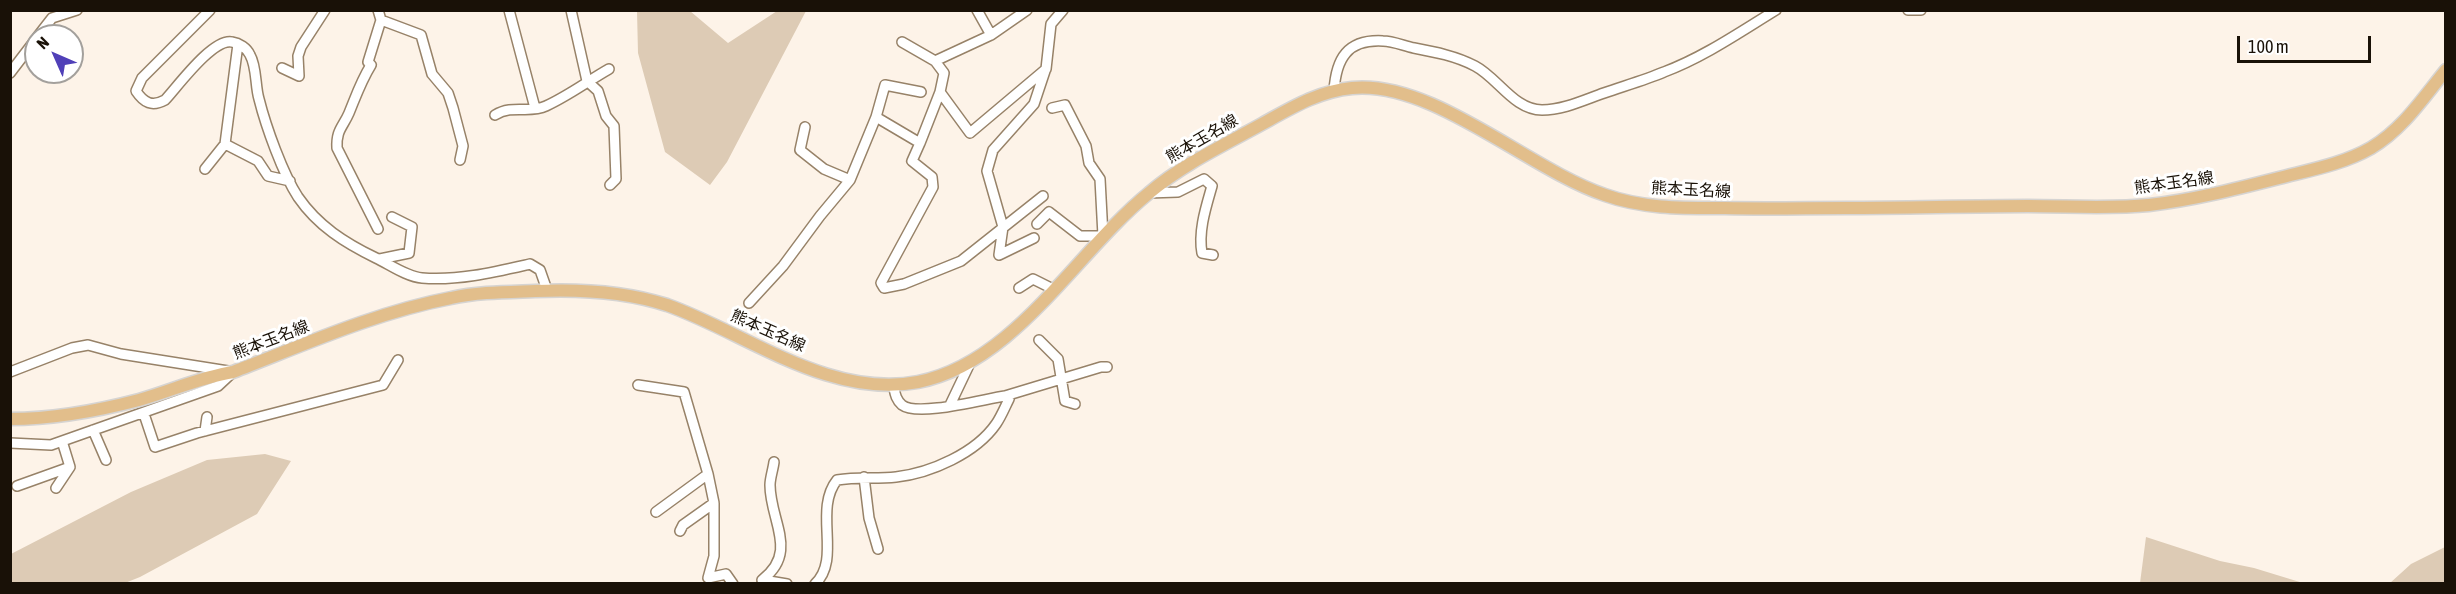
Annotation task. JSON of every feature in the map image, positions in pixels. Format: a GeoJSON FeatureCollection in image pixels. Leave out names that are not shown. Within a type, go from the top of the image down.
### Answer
{"type":"FeatureCollection","features":[{"type":"Feature","properties":{"kind":"main road","name":"熊本玉名線"},"geometry":{"type":"LineString","coordinates":[[10,419],[36,419],[90,411],[140,400],[219,374],[233,372],[390,314],[452,297],[547,290],[592,290],[626,295],[665,305],[828,374],[861,382],[893,384],[915,382],[971,362],[1004,339],[1103,236],[1148,193],[1206,154],[1298,104],[1334,91],[1378,87],[1411,96],[1443,110],[1532,160],[1606,196],[1655,207],[2135,206],[2203,198],[2327,166],[2369,149],[2409,117],[2445,70]]}},
{"type":"Feature","properties":{"kind":"street"},"geometry":{"type":"LineString","coordinates":[[47,24],[52,18],[77,10]]}},
{"type":"Feature","properties":{"kind":"street"},"geometry":{"type":"LineString","coordinates":[[210,10],[142,78],[136,91],[141,99],[149,104],[158,104],[165,100],[221,43],[229,41],[238,44],[251,56],[259,99],[290,182],[306,208],[326,228],[344,241],[418,278],[486,274],[530,264],[540,270],[547,290]]}},
{"type":"Feature","properties":{"kind":"street"},"geometry":{"type":"LineString","coordinates":[[282,68],[299,76],[298,56],[301,47],[325,10]]}},
{"type":"Feature","properties":{"kind":"street"},"geometry":{"type":"LineString","coordinates":[[509,10],[534,108]]}},
{"type":"Feature","properties":{"kind":"street"},"geometry":{"type":"LineString","coordinates":[[571,10],[587,81],[598,91],[606,116],[614,126],[616,179],[610,185]]}},
{"type":"Feature","properties":{"kind":"street"},"geometry":{"type":"LineString","coordinates":[[977,10],[991,35]]}},
{"type":"Feature","properties":{"kind":"street"},"geometry":{"type":"LineString","coordinates":[[935,61],[991,35],[1027,10]]}},
{"type":"Feature","properties":{"kind":"street"},"geometry":{"type":"LineString","coordinates":[[1034,238],[999,255],[1003,227],[987,171],[993,150],[1034,104],[1046,69],[1051,24],[1063,10]]}},
{"type":"Feature","properties":{"kind":"street"},"geometry":{"type":"LineString","coordinates":[[1334,91],[1339,60],[1347,51],[1368,41],[1385,40],[1452,55],[1485,72],[1515,100],[1527,107],[1541,110],[1571,105],[1665,72],[1697,57],[1776,10]]}},
{"type":"Feature","properties":{"kind":"street"},"geometry":{"type":"LineString","coordinates":[[1908,10],[1921,10]]}},
{"type":"Feature","properties":{"kind":"street"},"geometry":{"type":"LineString","coordinates":[[378,229],[337,148],[337,137],[341,125],[348,116],[360,81],[371,65],[368,62],[380,15],[421,35],[432,74],[448,93],[453,108],[463,146],[460,159]]}},
{"type":"Feature","properties":{"kind":"street"},"geometry":{"type":"LineString","coordinates":[[902,42],[935,61],[944,73],[940,92],[912,161],[932,177],[933,187],[881,282],[884,288],[904,284],[962,261],[1043,196]]}},
{"type":"Feature","properties":{"kind":"street"},"geometry":{"type":"LineString","coordinates":[[206,169],[225,144],[238,44]]}},
{"type":"Feature","properties":{"kind":"street"},"geometry":{"type":"LineString","coordinates":[[10,73],[24,54]]}},
{"type":"Feature","properties":{"kind":"street"},"geometry":{"type":"LineString","coordinates":[[495,115],[506,108],[544,107],[609,69]]}},
{"type":"Feature","properties":{"kind":"street"},"geometry":{"type":"LineString","coordinates":[[940,92],[970,133],[1046,69]]}},
{"type":"Feature","properties":{"kind":"street"},"geometry":{"type":"LineString","coordinates":[[749,303],[783,266],[850,180],[876,117],[885,85],[921,92]]}},
{"type":"Feature","properties":{"kind":"street"},"geometry":{"type":"LineString","coordinates":[[1037,224],[1049,212],[1080,236],[1103,236],[1101,179],[1089,163],[1086,146],[1065,105],[1052,108]]}},
{"type":"Feature","properties":{"kind":"street"},"geometry":{"type":"LineString","coordinates":[[876,117],[920,143]]}},
{"type":"Feature","properties":{"kind":"street"},"geometry":{"type":"LineString","coordinates":[[805,127],[800,150],[824,169],[850,180]]}},
{"type":"Feature","properties":{"kind":"street"},"geometry":{"type":"LineString","coordinates":[[225,144],[258,161],[268,176],[290,182]]}},
{"type":"Feature","properties":{"kind":"street"},"geometry":{"type":"LineString","coordinates":[[1148,193],[1178,192],[1204,180],[1212,186],[1204,212],[1200,246],[1202,253],[1212,255]]}},
{"type":"Feature","properties":{"kind":"street"},"geometry":{"type":"LineString","coordinates":[[380,259],[409,253],[412,227],[392,217]]}},
{"type":"Feature","properties":{"kind":"street"},"geometry":{"type":"LineString","coordinates":[[1019,288],[1033,279],[1053,289]]}},
{"type":"Feature","properties":{"kind":"street"},"geometry":{"type":"LineString","coordinates":[[1039,340],[1058,359],[1065,400],[1075,404]]}},
{"type":"Feature","properties":{"kind":"street"},"geometry":{"type":"LineString","coordinates":[[10,372],[72,348],[88,345],[121,354],[233,372]]}},
{"type":"Feature","properties":{"kind":"street"},"geometry":{"type":"LineString","coordinates":[[144,414],[155,447],[205,431],[383,385],[398,360]]}},
{"type":"Feature","properties":{"kind":"street"},"geometry":{"type":"LineString","coordinates":[[950,405],[964,381],[971,362]]}},
{"type":"Feature","properties":{"kind":"street"},"geometry":{"type":"LineString","coordinates":[[893,384],[896,399],[904,407],[921,410],[1005,396],[1107,367]]}},
{"type":"Feature","properties":{"kind":"street"},"geometry":{"type":"LineString","coordinates":[[10,443],[51,445],[218,386],[233,372]]}},
{"type":"Feature","properties":{"kind":"street"},"geometry":{"type":"LineString","coordinates":[[638,385],[684,392],[714,503],[712,537],[714,556],[708,578]]}},
{"type":"Feature","properties":{"kind":"street"},"geometry":{"type":"LineString","coordinates":[[815,584],[826,568],[826,501],[830,489],[837,480],[897,477],[928,469],[958,456],[981,441],[996,424],[1009,399],[1005,396]]}},
{"type":"Feature","properties":{"kind":"street"},"geometry":{"type":"LineString","coordinates":[[205,431],[207,417]]}},
{"type":"Feature","properties":{"kind":"street"},"geometry":{"type":"LineString","coordinates":[[93,430],[106,460]]}},
{"type":"Feature","properties":{"kind":"street"},"geometry":{"type":"LineString","coordinates":[[62,441],[70,467]]}},
{"type":"Feature","properties":{"kind":"street"},"geometry":{"type":"LineString","coordinates":[[760,582],[770,574],[778,561],[782,548],[770,486],[774,462]]}},
{"type":"Feature","properties":{"kind":"street"},"geometry":{"type":"LineString","coordinates":[[17,486],[70,467]]}},
{"type":"Feature","properties":{"kind":"street"},"geometry":{"type":"LineString","coordinates":[[56,488],[70,467]]}},
{"type":"Feature","properties":{"kind":"street"},"geometry":{"type":"LineString","coordinates":[[656,512],[708,474]]}},
{"type":"Feature","properties":{"kind":"street"},"geometry":{"type":"LineString","coordinates":[[864,477],[869,518],[878,549]]}},
{"type":"Feature","properties":{"kind":"street"},"geometry":{"type":"LineString","coordinates":[[680,531],[683,525],[714,503]]}},
{"type":"Feature","properties":{"kind":"street"},"geometry":{"type":"LineString","coordinates":[[698,584],[708,578],[723,580],[726,574],[733,584]]}},
{"type":"Feature","properties":{"kind":"street"},"geometry":{"type":"LineString","coordinates":[[760,582],[787,584]]}},
{"type":"Feature","properties":{"kind":"shaded area"},"geometry":{"type":"Polygon","coordinates":[[[637,11],[690,11],[728,43],[777,11],[806,11],[727,162],[710,185],[665,152],[638,53],[637,11]]]}},
{"type":"Feature","properties":{"kind":"shaded area"},"geometry":{"type":"Polygon","coordinates":[[[265,454],[291,461],[257,514],[140,577],[125,583],[11,583],[11,554],[131,492],[207,460],[265,454]]]}},
{"type":"Feature","properties":{"kind":"shaded area"},"geometry":{"type":"Polygon","coordinates":[[[2146,537],[2220,561],[2254,568],[2303,583],[2140,583],[2146,537]]]}},
{"type":"Feature","properties":{"kind":"shaded area"},"geometry":{"type":"Polygon","coordinates":[[[2445,547],[2445,583],[2390,583],[2411,564],[2445,547]]]}}]}
